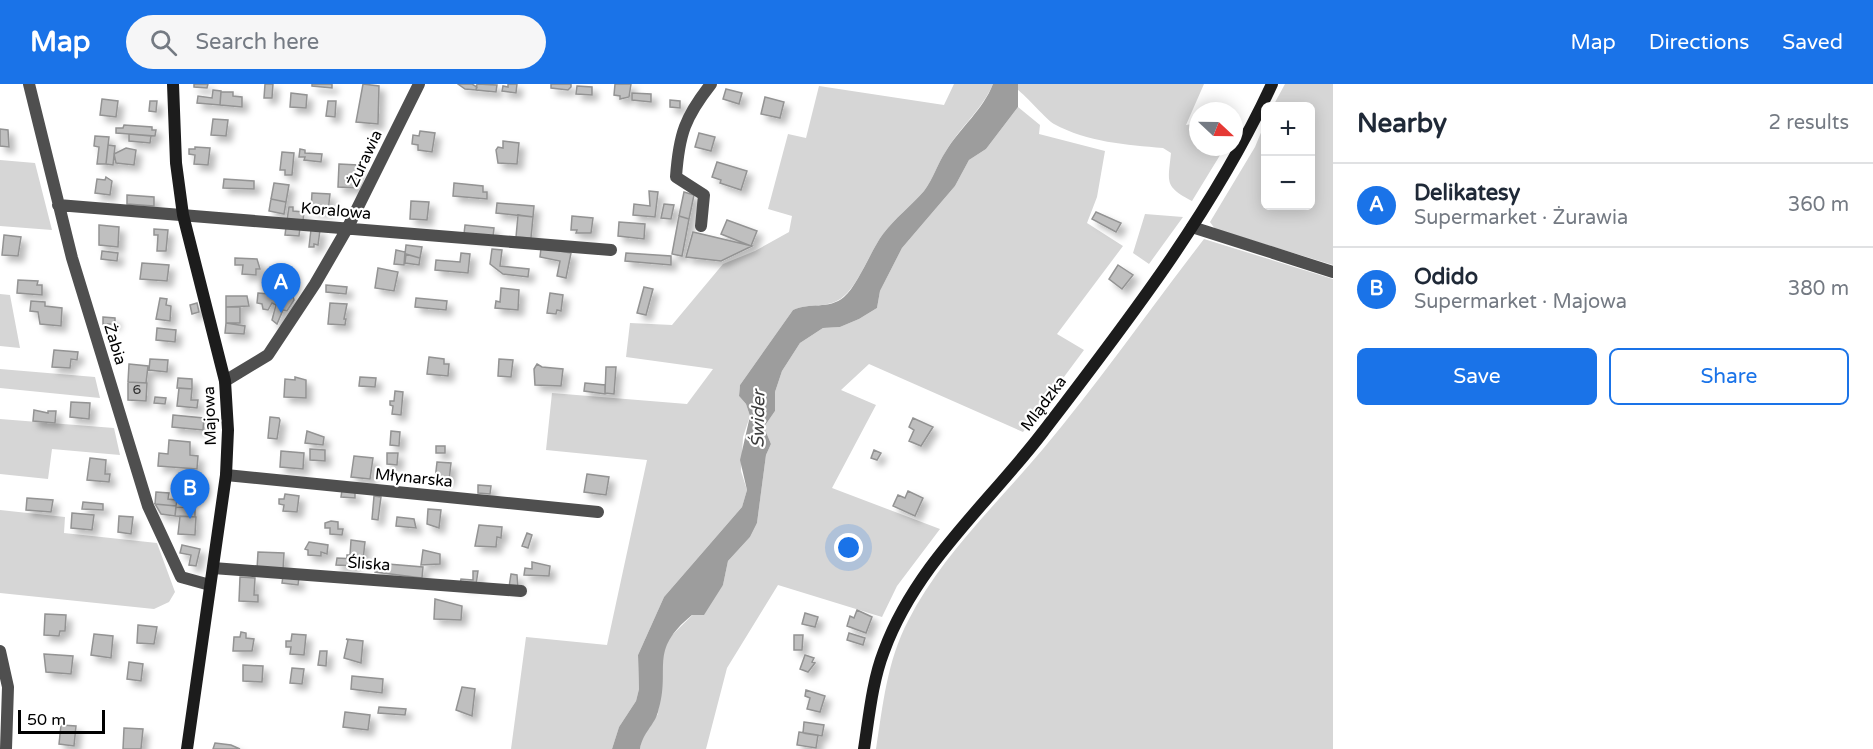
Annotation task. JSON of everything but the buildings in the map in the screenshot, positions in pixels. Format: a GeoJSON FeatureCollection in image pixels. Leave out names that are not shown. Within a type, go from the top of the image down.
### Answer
{"type":"FeatureCollection","features":[{"type":"Feature","properties":{"kind":"street","name":"Żabia"},"geometry":{"type":"LineString","coordinates":[[29,84],[58,205],[148,506],[181,577],[210,585]]}},
{"type":"Feature","properties":{"kind":"street","name":"Majowa"},"geometry":{"type":"LineString","coordinates":[[173,84],[176,163],[183,215],[225,381],[228,430],[226,475],[187,749]]}},
{"type":"Feature","properties":{"kind":"street","name":"Żurawia"},"geometry":{"type":"LineString","coordinates":[[225,381],[268,355],[348,227],[418,84]]}},
{"type":"Feature","properties":{"kind":"street"},"geometry":{"type":"LineString","coordinates":[[701,226],[704,195],[676,177],[678,145],[691,111],[711,84]]}},
{"type":"Feature","properties":{"kind":"street","name":"Mlądzka"},"geometry":{"type":"LineString","coordinates":[[864,749],[872,697],[883,653],[900,613],[954,534],[1042,433],[1192,227],[1252,129],[1272,84]]}},
{"type":"Feature","properties":{"kind":"street","name":"Koralowa"},"geometry":{"type":"LineString","coordinates":[[58,205],[611,250]]}},
{"type":"Feature","properties":{"kind":"street"},"geometry":{"type":"LineString","coordinates":[[1192,227],[1333,272]]}},
{"type":"Feature","properties":{"kind":"street","name":"Młynarska"},"geometry":{"type":"LineString","coordinates":[[226,475],[598,512]]}},
{"type":"Feature","properties":{"kind":"street","name":"Śliska"},"geometry":{"type":"LineString","coordinates":[[213,568],[522,591]]}},
{"type":"Feature","properties":{"kind":"street"},"geometry":{"type":"LineString","coordinates":[[0,651],[8,687],[6,749]]}},
{"type":"Feature","properties":{"kind":"shaded area"},"geometry":{"type":"Polygon","coordinates":[[[954,84],[993,84],[983,102],[952,142],[924,191],[883,234],[849,291],[832,303],[793,310],[740,385],[739,396],[746,404],[750,416],[743,437],[741,471],[747,490],[742,507],[664,597],[638,655],[639,689],[636,701],[619,727],[612,749],[511,749],[526,637],[607,645],[647,460],[546,450],[552,393],[687,404],[713,369],[626,357],[630,323],[672,325],[723,264],[755,251],[789,232],[792,216],[768,209],[788,134],[806,138],[819,86],[944,105],[954,84]]]}},
{"type":"Feature","properties":{"kind":"shaded area"},"geometry":{"type":"Polygon","coordinates":[[[1018,84],[1204,84],[1196,102],[1189,102],[1189,118],[1186,125],[1189,124],[1189,156],[1220,156],[1192,201],[1176,191],[1170,183],[1171,153],[1163,148],[1093,139],[1067,130],[1054,124],[1017,89],[1018,84]]]}},
{"type":"Feature","properties":{"kind":"shaded area"},"geometry":{"type":"Polygon","coordinates":[[[1285,84],[1333,84],[1333,265],[1215,229],[1210,222],[1255,147],[1261,133],[1261,210],[1315,210],[1315,102],[1275,102],[1285,84]]]}},
{"type":"Feature","properties":{"kind":"shaded area"},"geometry":{"type":"Polygon","coordinates":[[[1018,107],[1040,125],[1039,134],[1105,151],[1097,197],[1087,223],[1123,246],[1057,334],[1084,350],[1023,432],[869,364],[841,390],[876,405],[832,488],[940,529],[897,586],[882,617],[778,585],[727,668],[706,749],[640,749],[642,736],[658,714],[662,657],[668,639],[723,585],[728,561],[750,537],[757,523],[766,455],[771,444],[764,427],[775,411],[775,392],[782,371],[800,343],[823,328],[840,327],[877,308],[880,291],[902,248],[955,186],[969,160],[986,149],[1018,107]]]}},
{"type":"Feature","properties":{"kind":"shaded area"},"geometry":{"type":"Polygon","coordinates":[[[0,160],[35,163],[52,230],[0,226],[0,160]]]}},
{"type":"Feature","properties":{"kind":"shaded area"},"geometry":{"type":"Polygon","coordinates":[[[1145,214],[1183,217],[1149,264],[1133,253],[1145,214]]]}},
{"type":"Feature","properties":{"kind":"shaded area"},"geometry":{"type":"Polygon","coordinates":[[[1204,239],[1333,279],[1333,749],[876,749],[890,667],[901,636],[921,597],[970,532],[1043,449],[1084,398],[1204,239]]]}},
{"type":"Feature","properties":{"kind":"shaded area"},"geometry":{"type":"Polygon","coordinates":[[[0,294],[10,295],[20,348],[0,346],[0,294]]]}},
{"type":"Feature","properties":{"kind":"shaded area"},"geometry":{"type":"Polygon","coordinates":[[[0,369],[95,377],[100,398],[0,388],[0,369]]]}},
{"type":"Feature","properties":{"kind":"shaded area"},"geometry":{"type":"Polygon","coordinates":[[[0,419],[114,428],[120,455],[52,449],[48,479],[0,474],[0,419]]]}},
{"type":"Feature","properties":{"kind":"shaded area"},"geometry":{"type":"Polygon","coordinates":[[[0,510],[65,517],[64,533],[157,543],[175,592],[169,602],[154,609],[0,593],[0,510]]]}},
{"type":"Feature","properties":{"kind":"water","name":"Świder"},"geometry":{"type":"Polygon","coordinates":[[[993,84],[1018,84],[1018,107],[986,149],[969,160],[955,186],[902,248],[880,291],[877,308],[840,327],[823,328],[800,343],[782,371],[775,392],[775,411],[764,427],[771,444],[766,455],[757,523],[750,537],[728,561],[723,585],[704,615],[692,615],[670,639],[663,660],[662,696],[658,712],[640,749],[612,749],[619,727],[636,701],[639,689],[638,655],[664,597],[742,507],[747,490],[740,460],[750,416],[746,404],[739,396],[740,385],[793,310],[832,303],[849,292],[883,234],[924,191],[946,151],[977,111],[993,84]]]}},
{"type":"Feature","properties":{"kind":"place","name":"Delikatesy"},"geometry":{"type":"Point","coordinates":[281,313]}},
{"type":"Feature","properties":{"kind":"place","name":"Odido"},"geometry":{"type":"Point","coordinates":[190,519]}}]}
